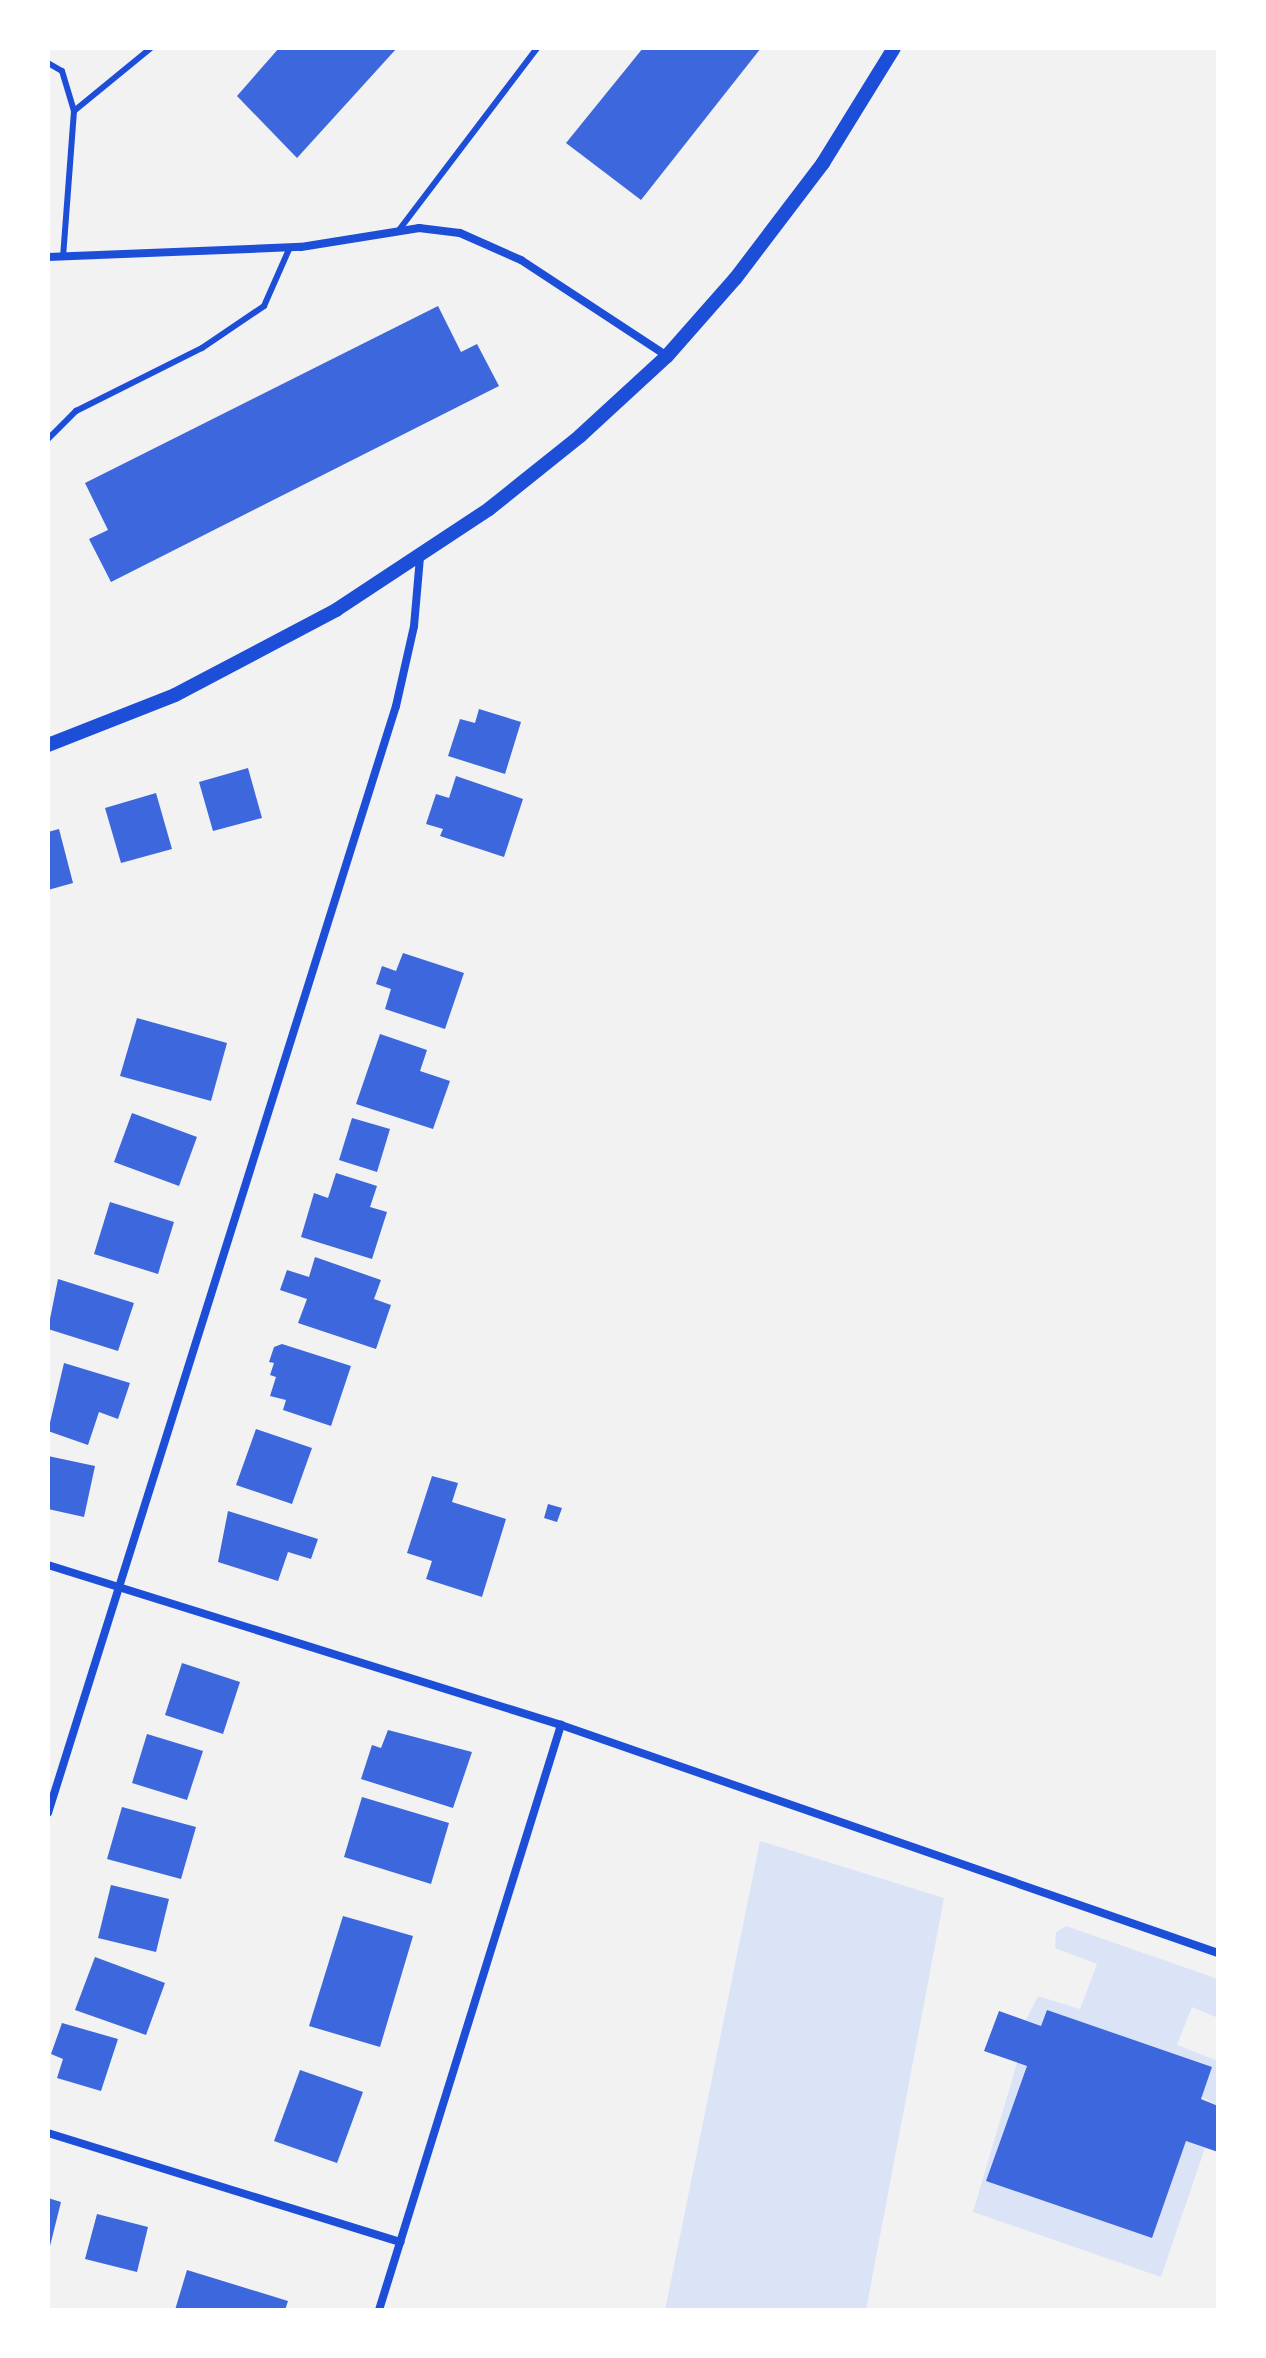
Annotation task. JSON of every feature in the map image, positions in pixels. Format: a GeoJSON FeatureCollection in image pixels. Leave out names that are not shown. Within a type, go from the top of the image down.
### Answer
{"type":"FeatureCollection","features":[{"type":"Feature","properties":{"kind":"street"},"geometry":{"type":"LineString","coordinates":[[48,745],[175,695],[252,656],[420,557],[545,465],[667,356],[782,221],[894,48]]}},
{"type":"Feature","properties":{"kind":"street"},"geometry":{"type":"LineString","coordinates":[[48,257],[290,247],[399,230],[460,233],[491,244],[667,356]]}},
{"type":"Feature","properties":{"kind":"street"},"geometry":{"type":"LineString","coordinates":[[48,1813],[396,706],[414,626],[420,557]]}},
{"type":"Feature","properties":{"kind":"street"},"geometry":{"type":"LineString","coordinates":[[48,1565],[561,1725],[1218,1953]]}},
{"type":"Feature","properties":{"kind":"street"},"geometry":{"type":"LineString","coordinates":[[379,2310],[561,1725]]}},
{"type":"Feature","properties":{"kind":"street"},"geometry":{"type":"LineString","coordinates":[[48,2133],[401,2242]]}},
{"type":"Feature","properties":{"kind":"lane"},"geometry":{"type":"LineString","coordinates":[[74,111],[151,48]]}},
{"type":"Feature","properties":{"kind":"lane"},"geometry":{"type":"LineString","coordinates":[[399,230],[537,48]]}},
{"type":"Feature","properties":{"kind":"lane"},"geometry":{"type":"LineString","coordinates":[[48,63],[62,71],[74,111],[63,256]]}},
{"type":"Feature","properties":{"kind":"lane"},"geometry":{"type":"LineString","coordinates":[[48,439],[76,411],[202,348],[264,306],[290,247]]}},
{"type":"Feature","properties":{"kind":"shaded area"},"geometry":{"type":"Polygon","coordinates":[[[760,1841],[944,1898],[866,2310],[665,2310],[760,1841]]]}},
{"type":"Feature","properties":{"kind":"shaded area"},"geometry":{"type":"Polygon","coordinates":[[[1066,1926],[1218,1979],[1218,2018],[1192,2007],[1177,2045],[1218,2061],[1218,2106],[1047,2010],[1041,2026],[1026,2020],[1038,1996],[1080,2009],[1097,1964],[1055,1948],[1056,1932],[1066,1926]]]}},
{"type":"Feature","properties":{"kind":"shaded area"},"geometry":{"type":"Polygon","coordinates":[[[1017,2063],[1027,2066],[987,2181],[1151,2238],[1186,2141],[1205,2148],[1161,2277],[973,2212],[1017,2063]]]}},
{"type":"Feature","properties":{"kind":"building"},"geometry":{"type":"Polygon","coordinates":[[[279,48],[397,48],[297,158],[237,96],[279,48]]]}},
{"type":"Feature","properties":{"kind":"building"},"geometry":{"type":"Polygon","coordinates":[[[643,48],[761,48],[641,200],[566,143],[643,48]]]}},
{"type":"Feature","properties":{"kind":"building"},"geometry":{"type":"Polygon","coordinates":[[[438,306],[461,352],[477,344],[499,386],[111,582],[89,539],[108,530],[85,483],[438,306]]]}},
{"type":"Feature","properties":{"kind":"building"},"geometry":{"type":"Polygon","coordinates":[[[479,709],[521,722],[505,774],[448,756],[460,719],[475,723],[479,709]]]}},
{"type":"Feature","properties":{"kind":"building"},"geometry":{"type":"Polygon","coordinates":[[[248,768],[262,818],[213,831],[199,782],[248,768]]]}},
{"type":"Feature","properties":{"kind":"building"},"geometry":{"type":"Polygon","coordinates":[[[456,776],[523,799],[504,857],[440,836],[443,829],[426,824],[436,794],[449,798],[456,776]]]}},
{"type":"Feature","properties":{"kind":"building"},"geometry":{"type":"Polygon","coordinates":[[[156,793],[172,849],[121,863],[105,808],[156,793]]]}},
{"type":"Feature","properties":{"kind":"building"},"geometry":{"type":"Polygon","coordinates":[[[59,829],[73,883],[48,890],[48,832],[59,829]]]}},
{"type":"Feature","properties":{"kind":"building"},"geometry":{"type":"Polygon","coordinates":[[[403,953],[464,973],[445,1029],[385,1009],[391,989],[376,984],[382,966],[396,971],[403,953]]]}},
{"type":"Feature","properties":{"kind":"building"},"geometry":{"type":"Polygon","coordinates":[[[137,1018],[227,1043],[211,1101],[120,1076],[137,1018]]]}},
{"type":"Feature","properties":{"kind":"building"},"geometry":{"type":"Polygon","coordinates":[[[380,1034],[427,1050],[420,1071],[450,1081],[433,1129],[356,1104],[380,1034]]]}},
{"type":"Feature","properties":{"kind":"building"},"geometry":{"type":"Polygon","coordinates":[[[132,1113],[197,1137],[179,1186],[114,1162],[132,1113]]]}},
{"type":"Feature","properties":{"kind":"building"},"geometry":{"type":"Polygon","coordinates":[[[352,1118],[390,1129],[377,1172],[339,1160],[352,1118]]]}},
{"type":"Feature","properties":{"kind":"building"},"geometry":{"type":"Polygon","coordinates":[[[336,1173],[377,1186],[370,1207],[387,1212],[372,1259],[301,1237],[314,1193],[328,1198],[336,1173]]]}},
{"type":"Feature","properties":{"kind":"building"},"geometry":{"type":"Polygon","coordinates":[[[110,1202],[174,1222],[158,1274],[94,1254],[110,1202]]]}},
{"type":"Feature","properties":{"kind":"building"},"geometry":{"type":"Polygon","coordinates":[[[315,1257],[381,1280],[374,1299],[391,1305],[376,1349],[298,1323],[307,1299],[280,1290],[287,1270],[309,1277],[315,1257]]]}},
{"type":"Feature","properties":{"kind":"building"},"geometry":{"type":"Polygon","coordinates":[[[58,1279],[134,1303],[118,1351],[48,1329],[58,1279]]]}},
{"type":"Feature","properties":{"kind":"building"},"geometry":{"type":"Polygon","coordinates":[[[282,1344],[351,1366],[331,1426],[283,1410],[286,1400],[270,1396],[276,1377],[270,1375],[274,1363],[269,1362],[274,1347],[282,1344]]]}},
{"type":"Feature","properties":{"kind":"building"},"geometry":{"type":"Polygon","coordinates":[[[64,1363],[130,1383],[118,1419],[99,1412],[88,1445],[48,1431],[64,1363]]]}},
{"type":"Feature","properties":{"kind":"building"},"geometry":{"type":"Polygon","coordinates":[[[256,1429],[312,1448],[292,1504],[236,1485],[256,1429]]]}},
{"type":"Feature","properties":{"kind":"building"},"geometry":{"type":"Polygon","coordinates":[[[48,1456],[95,1466],[84,1517],[48,1509],[48,1456]]]}},
{"type":"Feature","properties":{"kind":"building"},"geometry":{"type":"Polygon","coordinates":[[[432,1476],[458,1483],[452,1502],[506,1519],[482,1597],[426,1579],[432,1561],[407,1553],[432,1476]]]}},
{"type":"Feature","properties":{"kind":"building"},"geometry":{"type":"Polygon","coordinates":[[[548,1504],[562,1508],[557,1522],[544,1518],[548,1504]]]}},
{"type":"Feature","properties":{"kind":"building"},"geometry":{"type":"Polygon","coordinates":[[[228,1511],[318,1539],[311,1559],[288,1552],[278,1581],[218,1562],[228,1511]]]}},
{"type":"Feature","properties":{"kind":"building"},"geometry":{"type":"Polygon","coordinates":[[[182,1663],[240,1682],[223,1734],[165,1715],[182,1663]]]}},
{"type":"Feature","properties":{"kind":"building"},"geometry":{"type":"Polygon","coordinates":[[[388,1730],[472,1752],[453,1808],[361,1779],[372,1745],[381,1748],[388,1730]]]}},
{"type":"Feature","properties":{"kind":"building"},"geometry":{"type":"Polygon","coordinates":[[[147,1734],[203,1751],[187,1800],[132,1783],[147,1734]]]}},
{"type":"Feature","properties":{"kind":"building"},"geometry":{"type":"Polygon","coordinates":[[[362,1797],[449,1823],[431,1884],[344,1857],[362,1797]]]}},
{"type":"Feature","properties":{"kind":"building"},"geometry":{"type":"Polygon","coordinates":[[[122,1807],[196,1827],[181,1879],[107,1859],[122,1807]]]}},
{"type":"Feature","properties":{"kind":"building"},"geometry":{"type":"Polygon","coordinates":[[[111,1885],[169,1899],[156,1952],[98,1938],[111,1885]]]}},
{"type":"Feature","properties":{"kind":"building"},"geometry":{"type":"Polygon","coordinates":[[[343,1916],[413,1936],[380,2047],[309,2026],[343,1916]]]}},
{"type":"Feature","properties":{"kind":"building"},"geometry":{"type":"Polygon","coordinates":[[[95,1957],[165,1983],[146,2035],[75,2010],[95,1957]]]}},
{"type":"Feature","properties":{"kind":"building"},"geometry":{"type":"Polygon","coordinates":[[[1047,2010],[1212,2067],[1201,2099],[1218,2106],[1218,2152],[1186,2141],[1152,2238],[986,2181],[1027,2066],[984,2051],[999,2011],[1041,2026],[1047,2010]]]}},
{"type":"Feature","properties":{"kind":"building"},"geometry":{"type":"Polygon","coordinates":[[[62,2023],[118,2039],[101,2091],[57,2078],[63,2059],[51,2054],[62,2023]]]}},
{"type":"Feature","properties":{"kind":"building"},"geometry":{"type":"Polygon","coordinates":[[[300,2070],[363,2092],[337,2163],[274,2141],[300,2070]]]}},
{"type":"Feature","properties":{"kind":"building"},"geometry":{"type":"Polygon","coordinates":[[[48,2198],[61,2202],[49,2250],[48,2250],[48,2198]]]}},
{"type":"Feature","properties":{"kind":"building"},"geometry":{"type":"Polygon","coordinates":[[[97,2214],[148,2227],[137,2272],[85,2259],[97,2214]]]}},
{"type":"Feature","properties":{"kind":"building"},"geometry":{"type":"Polygon","coordinates":[[[187,2270],[288,2301],[285,2310],[175,2310],[187,2270]]]}}]}
